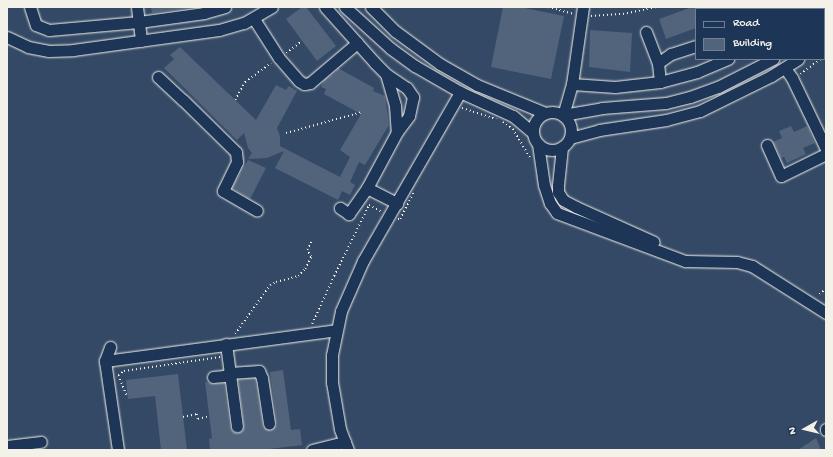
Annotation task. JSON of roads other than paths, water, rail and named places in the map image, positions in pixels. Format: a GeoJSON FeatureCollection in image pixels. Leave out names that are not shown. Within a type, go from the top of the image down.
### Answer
{"type":"FeatureCollection","features":[{"type":"Feature","properties":{"kind":"street"},"geometry":{"type":"LineString","coordinates":[[30,7],[36,26],[50,30],[139,22],[204,13],[225,7]]}},
{"type":"Feature","properties":{"kind":"street"},"geometry":{"type":"LineString","coordinates":[[137,7],[141,41]]}},
{"type":"Feature","properties":{"kind":"street"},"geometry":{"type":"LineString","coordinates":[[7,37],[28,47],[48,51],[141,41],[219,30],[254,19],[272,7]]}},
{"type":"Feature","properties":{"kind":"street"},"geometry":{"type":"LineString","coordinates":[[325,7],[356,43],[386,74],[407,88],[413,97],[409,116],[397,132],[367,188],[348,214],[340,208]]}},
{"type":"Feature","properties":{"kind":"street"},"geometry":{"type":"LineString","coordinates":[[345,7],[390,48],[408,62],[460,92],[512,116],[533,133],[538,144],[544,185],[550,203],[557,213],[685,260],[737,262],[752,266],[826,313]]}},
{"type":"Feature","properties":{"kind":"street"},"geometry":{"type":"LineString","coordinates":[[378,9],[395,31],[440,64],[477,86],[545,112],[551,111],[563,115],[602,108],[666,103],[690,97],[718,87],[771,60]]}},
{"type":"Feature","properties":{"kind":"street"},"geometry":{"type":"LineString","coordinates":[[563,115],[572,84],[582,11]]}},
{"type":"Feature","properties":{"kind":"street"},"geometry":{"type":"LineString","coordinates":[[254,19],[279,58],[299,81],[308,84],[356,43]]}},
{"type":"Feature","properties":{"kind":"street"},"geometry":{"type":"LineString","coordinates":[[646,32],[658,63],[660,82]]}},
{"type":"Feature","properties":{"kind":"street"},"geometry":{"type":"LineString","coordinates":[[658,63],[671,54],[695,46]]}},
{"type":"Feature","properties":{"kind":"street"},"geometry":{"type":"LineString","coordinates":[[572,84],[615,87],[660,82],[697,72],[726,60]]}},
{"type":"Feature","properties":{"kind":"street"},"geometry":{"type":"LineString","coordinates":[[538,144],[550,150],[562,147],[570,138],[599,130],[666,120],[700,111],[732,97],[797,60]]}},
{"type":"Feature","properties":{"kind":"street"},"geometry":{"type":"LineString","coordinates":[[785,68],[792,78],[826,149]]}},
{"type":"Feature","properties":{"kind":"street"},"geometry":{"type":"LineString","coordinates":[[386,74],[389,91],[394,106],[397,132]]}},
{"type":"Feature","properties":{"kind":"street"},"geometry":{"type":"LineString","coordinates":[[158,77],[184,100],[236,152],[237,162],[223,191],[257,211]]}},
{"type":"Feature","properties":{"kind":"street"},"geometry":{"type":"LineString","coordinates":[[312,450],[347,446],[336,414],[332,382],[332,355],[336,330],[349,290],[360,268],[460,92]]}},
{"type":"Feature","properties":{"kind":"street"},"geometry":{"type":"LineString","coordinates":[[533,133],[535,121],[545,112]]}},
{"type":"Feature","properties":{"kind":"street"},"geometry":{"type":"LineString","coordinates":[[563,115],[570,125],[570,138]]}},
{"type":"Feature","properties":{"kind":"street"},"geometry":{"type":"LineString","coordinates":[[767,145],[781,176],[826,154]]}},
{"type":"Feature","properties":{"kind":"street"},"geometry":{"type":"LineString","coordinates":[[562,147],[558,192],[563,200],[669,249],[685,260]]}},
{"type":"Feature","properties":{"kind":"street"},"geometry":{"type":"LineString","coordinates":[[367,188],[397,203]]}},
{"type":"Feature","properties":{"kind":"street"},"geometry":{"type":"LineString","coordinates":[[105,361],[336,330]]}},
{"type":"Feature","properties":{"kind":"street"},"geometry":{"type":"LineString","coordinates":[[226,344],[237,426]]}},
{"type":"Feature","properties":{"kind":"street"},"geometry":{"type":"LineString","coordinates":[[110,347],[105,361],[118,450]]}},
{"type":"Feature","properties":{"kind":"street"},"geometry":{"type":"LineString","coordinates":[[213,377],[224,376],[230,373],[259,371],[262,378],[269,423]]}},
{"type":"Feature","properties":{"kind":"street"},"geometry":{"type":"LineString","coordinates":[[7,446],[22,447],[41,442]]}}]}
